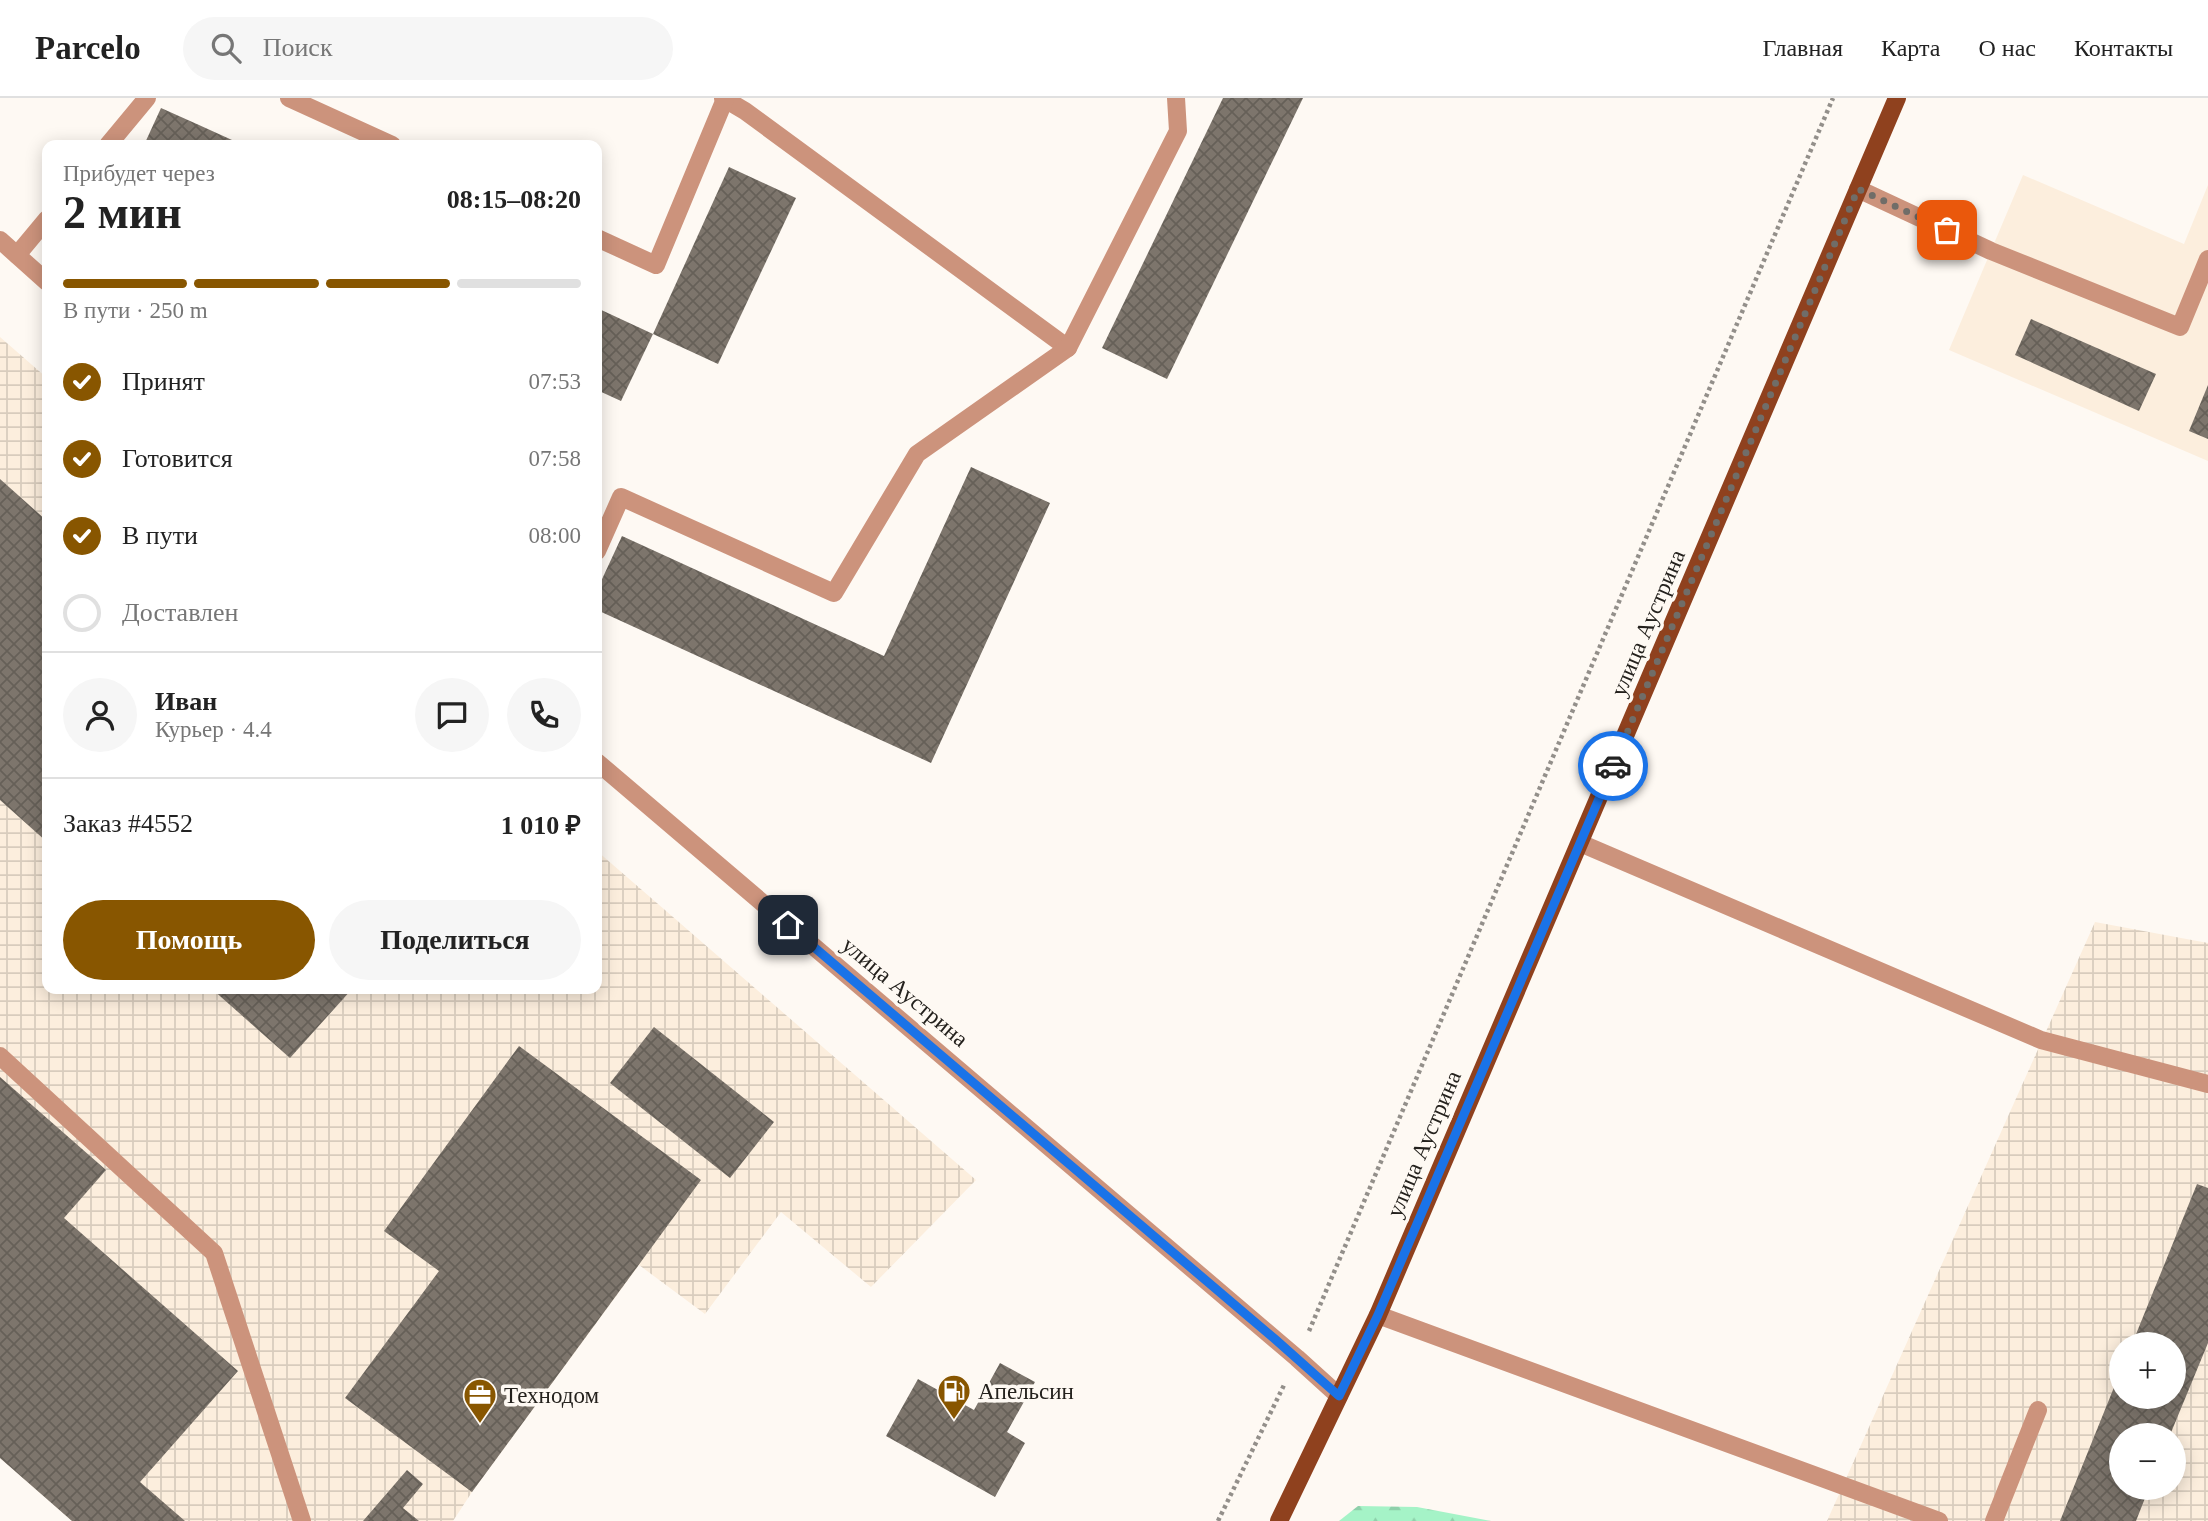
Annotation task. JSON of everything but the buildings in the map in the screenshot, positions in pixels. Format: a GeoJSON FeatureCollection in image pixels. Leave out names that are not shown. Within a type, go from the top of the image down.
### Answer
{"type":"FeatureCollection","features":[{"type":"Feature","properties":{"kind":"main road","name":"улица Аустрина"},"geometry":{"type":"LineString","coordinates":[[1279,1521],[1378,1315],[1897,98]]}},
{"type":"Feature","properties":{"kind":"street"},"geometry":{"type":"LineString","coordinates":[[112,140],[148,98]]}},
{"type":"Feature","properties":{"kind":"street"},"geometry":{"type":"LineString","coordinates":[[289,98],[381,140]]}},
{"type":"Feature","properties":{"kind":"street"},"geometry":{"type":"LineString","coordinates":[[602,540],[621,497],[834,593],[917,454],[1068,348],[1178,131],[1176,98]]}},
{"type":"Feature","properties":{"kind":"street"},"geometry":{"type":"LineString","coordinates":[[602,240],[656,265],[724,99],[756,119],[1068,348]]}},
{"type":"Feature","properties":{"kind":"street"},"geometry":{"type":"LineString","coordinates":[[1858,189],[1991,251],[2180,327],[2208,259]]}},
{"type":"Feature","properties":{"kind":"street"},"geometry":{"type":"LineString","coordinates":[[18,256],[42,225]]}},
{"type":"Feature","properties":{"kind":"street"},"geometry":{"type":"LineString","coordinates":[[0,240],[42,278]]}},
{"type":"Feature","properties":{"kind":"street","name":"улица Аустрина"},"geometry":{"type":"LineString","coordinates":[[602,766],[1339,1396]]}},
{"type":"Feature","properties":{"kind":"street"},"geometry":{"type":"LineString","coordinates":[[1580,843],[2041,1040],[2208,1084]]}},
{"type":"Feature","properties":{"kind":"street"},"geometry":{"type":"LineString","coordinates":[[0,1056],[214,1253],[302,1521]]}},
{"type":"Feature","properties":{"kind":"street"},"geometry":{"type":"LineString","coordinates":[[1378,1315],[1939,1521]]}},
{"type":"Feature","properties":{"kind":"street"},"geometry":{"type":"LineString","coordinates":[[1994,1521],[2038,1410]]}},
{"type":"Feature","properties":{"kind":"path"},"geometry":{"type":"LineString","coordinates":[[1218,1521],[1297,1358],[1833,98]]}},
{"type":"Feature","properties":{"kind":"shaded area"},"geometry":{"type":"Polygon","coordinates":[[[2023,175],[2184,244],[2208,185],[2208,461],[1949,350],[2023,175]]]}},
{"type":"Feature","properties":{"kind":"shaded area"},"geometry":{"type":"Polygon","coordinates":[[[0,337],[42,374],[42,994],[602,994],[602,855],[976,1180],[871,1287],[781,1212],[705,1314],[639,1265],[453,1521],[72,1521],[0,1458],[0,337]]]}},
{"type":"Feature","properties":{"kind":"shaded area"},"geometry":{"type":"Polygon","coordinates":[[[2095,922],[2208,943],[2208,1521],[1827,1521],[2095,922]]]}},
{"type":"Feature","properties":{"kind":"green space"},"geometry":{"type":"Polygon","coordinates":[[[1358,1506],[1417,1507],[1491,1521],[1339,1521],[1358,1506]]]}},
{"type":"Feature","properties":{"kind":"way so far"},"geometry":{"type":"LineString","coordinates":[[1613,766],[1858,189],[1947,230]]}},
{"type":"Feature","properties":{"kind":"place","name":"Апельсин"},"geometry":{"type":"Point","coordinates":[954,1421]}},
{"type":"Feature","properties":{"kind":"place","name":"Технодом"},"geometry":{"type":"Point","coordinates":[480,1425]}},
{"type":"Feature","properties":{"kind":"route"},"geometry":{"type":"LineString","coordinates":[[788,925],[1339,1396],[1378,1315],[1613,766]]}}]}
